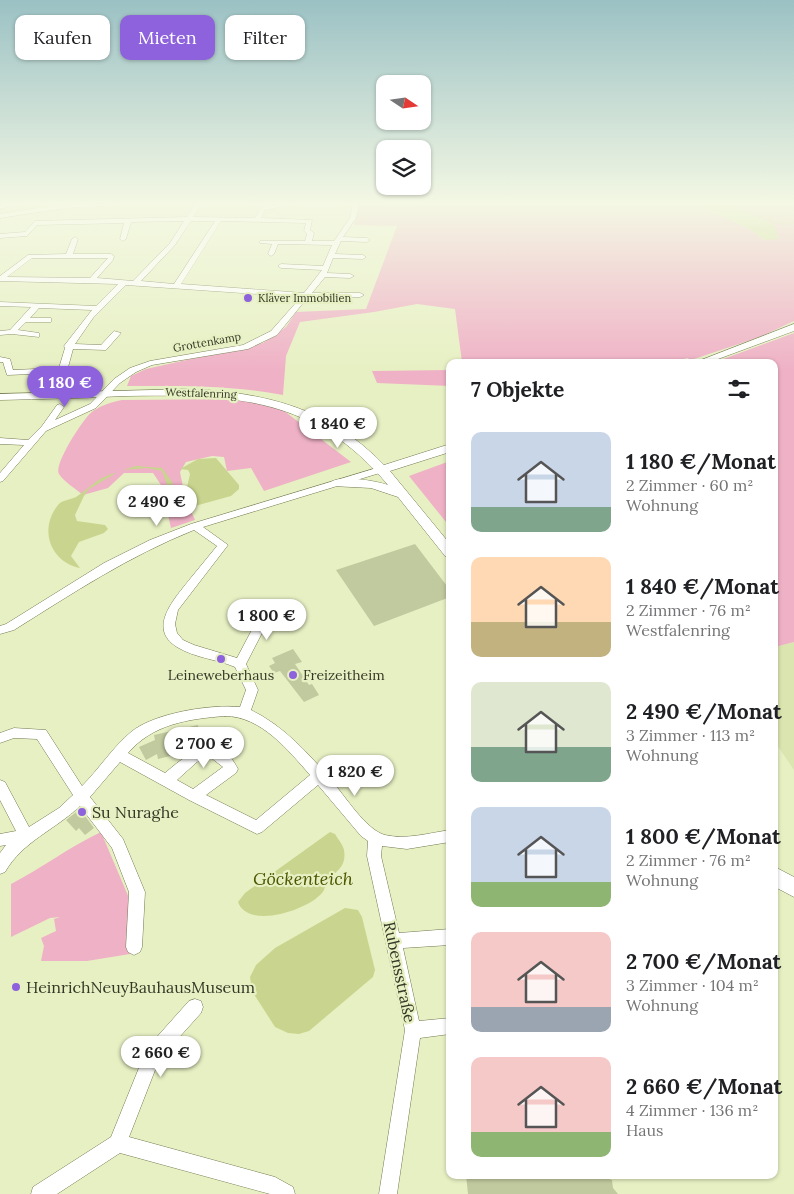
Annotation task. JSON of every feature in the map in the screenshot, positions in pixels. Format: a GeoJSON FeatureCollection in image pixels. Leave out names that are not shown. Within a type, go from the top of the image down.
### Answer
{"type":"FeatureCollection","features":[{"type":"Feature","properties":{"kind":"main road"},"geometry":{"type":"LineString","coordinates":[[709,359],[794,327]]}},
{"type":"Feature","properties":{"kind":"main road","name":"Westfalenring"},"geometry":{"type":"LineString","coordinates":[[0,397],[210,391],[239,394],[273,401],[307,414],[326,424],[367,455],[446,548]]}},
{"type":"Feature","properties":{"kind":"main road"},"geometry":{"type":"LineString","coordinates":[[380,470],[446,449]]}},
{"type":"Feature","properties":{"kind":"main road"},"geometry":{"type":"LineString","coordinates":[[367,455],[377,458],[413,459]]}},
{"type":"Feature","properties":{"kind":"main road"},"geometry":{"type":"LineString","coordinates":[[337,482],[372,484],[400,494]]}},
{"type":"Feature","properties":{"kind":"main road"},"geometry":{"type":"LineString","coordinates":[[778,878],[794,888]]}},
{"type":"Feature","properties":{"kind":"street"},"geometry":{"type":"LineString","coordinates":[[0,279],[26,259]]}},
{"type":"Feature","properties":{"kind":"street"},"geometry":{"type":"LineString","coordinates":[[92,280],[111,259]]}},
{"type":"Feature","properties":{"kind":"street"},"geometry":{"type":"LineString","coordinates":[[136,282],[159,259]]}},
{"type":"Feature","properties":{"kind":"street"},"geometry":{"type":"LineString","coordinates":[[176,285],[193,259]]}},
{"type":"Feature","properties":{"kind":"street","name":"Grottenkamp"},"geometry":{"type":"LineString","coordinates":[[43,429],[93,406],[117,380],[150,363],[233,350],[256,343],[274,333],[325,271],[329,259]]}},
{"type":"Feature","properties":{"kind":"street"},"geometry":{"type":"LineString","coordinates":[[281,266],[350,276]]}},
{"type":"Feature","properties":{"kind":"street"},"geometry":{"type":"LineString","coordinates":[[0,279],[125,281],[306,295],[360,295]]}},
{"type":"Feature","properties":{"kind":"street"},"geometry":{"type":"LineString","coordinates":[[63,389],[62,370],[68,346],[125,281]]}},
{"type":"Feature","properties":{"kind":"street"},"geometry":{"type":"LineString","coordinates":[[0,304],[100,308]]}},
{"type":"Feature","properties":{"kind":"street"},"geometry":{"type":"LineString","coordinates":[[12,332],[37,306]]}},
{"type":"Feature","properties":{"kind":"street"},"geometry":{"type":"LineString","coordinates":[[25,320],[48,320]]}},
{"type":"Feature","properties":{"kind":"street"},"geometry":{"type":"LineString","coordinates":[[0,333],[12,332],[36,335]]}},
{"type":"Feature","properties":{"kind":"street"},"geometry":{"type":"LineString","coordinates":[[68,346],[103,348],[117,332]]}},
{"type":"Feature","properties":{"kind":"street"},"geometry":{"type":"LineString","coordinates":[[0,359],[8,361],[10,373],[62,370]]}},
{"type":"Feature","properties":{"kind":"street"},"geometry":{"type":"LineString","coordinates":[[0,479],[60,407]]}},
{"type":"Feature","properties":{"kind":"street"},"geometry":{"type":"LineString","coordinates":[[0,441],[30,443]]}},
{"type":"Feature","properties":{"kind":"street"},"geometry":{"type":"LineString","coordinates":[[0,630],[10,627],[108,566],[154,542],[195,526],[380,470]]}},
{"type":"Feature","properties":{"kind":"street"},"geometry":{"type":"LineString","coordinates":[[195,526],[223,545],[174,609],[169,620],[171,631],[179,644],[192,651],[222,656],[240,664],[252,690],[244,713]]}},
{"type":"Feature","properties":{"kind":"street"},"geometry":{"type":"LineString","coordinates":[[240,664],[270,606]]}},
{"type":"Feature","properties":{"kind":"street"},"geometry":{"type":"LineString","coordinates":[[0,866],[10,850],[26,836],[64,812],[135,736],[158,722],[225,712],[244,713],[261,719],[319,776],[366,832],[375,839],[391,844],[410,843],[446,837]]}},
{"type":"Feature","properties":{"kind":"street"},"geometry":{"type":"LineString","coordinates":[[0,738],[21,733],[41,734],[80,795],[118,844],[137,892],[134,947]]}},
{"type":"Feature","properties":{"kind":"street"},"geometry":{"type":"LineString","coordinates":[[166,781],[192,758],[211,751],[226,761],[231,769],[194,796]]}},
{"type":"Feature","properties":{"kind":"street"},"geometry":{"type":"LineString","coordinates":[[118,754],[257,828],[319,776]]}},
{"type":"Feature","properties":{"kind":"street"},"geometry":{"type":"LineString","coordinates":[[0,786],[26,836]]}},
{"type":"Feature","properties":{"kind":"street"},"geometry":{"type":"LineString","coordinates":[[0,840],[26,836]]}},
{"type":"Feature","properties":{"kind":"street","name":"Rubensstraße"},"geometry":{"type":"LineString","coordinates":[[375,839],[374,856],[413,1030],[388,1194]]}},
{"type":"Feature","properties":{"kind":"street"},"geometry":{"type":"LineString","coordinates":[[394,942],[446,937]]}},
{"type":"Feature","properties":{"kind":"street"},"geometry":{"type":"LineString","coordinates":[[40,1194],[118,1142],[153,1054],[195,1008]]}},
{"type":"Feature","properties":{"kind":"street"},"geometry":{"type":"LineString","coordinates":[[413,1030],[446,1026]]}},
{"type":"Feature","properties":{"kind":"street"},"geometry":{"type":"LineString","coordinates":[[118,1142],[275,1186],[286,1194]]}},
{"type":"Feature","properties":{"kind":"shaded area"},"geometry":{"type":"Polygon","coordinates":[[[385,259],[794,259],[794,321],[760,337],[694,359],[462,359],[455,309],[417,304],[300,322],[286,356],[283,395],[225,388],[127,386],[131,376],[146,369],[263,343],[286,327],[296,312],[366,309],[385,259]]]}},
{"type":"Feature","properties":{"kind":"shaded area"},"geometry":{"type":"Polygon","coordinates":[[[794,333],[794,642],[778,646],[778,359],[723,359],[794,333]]]}},
{"type":"Feature","properties":{"kind":"shaded area"},"geometry":{"type":"Polygon","coordinates":[[[446,370],[446,386],[377,383],[372,371],[446,370]]]}},
{"type":"Feature","properties":{"kind":"shaded area"},"geometry":{"type":"Polygon","coordinates":[[[242,399],[279,407],[351,462],[264,491],[251,468],[227,471],[224,457],[212,456],[186,462],[180,472],[185,497],[195,520],[171,528],[161,485],[153,473],[124,473],[108,488],[83,495],[67,483],[59,474],[58,469],[61,461],[77,431],[93,411],[103,405],[122,400],[242,399]]]}},
{"type":"Feature","properties":{"kind":"shaded area"},"geometry":{"type":"Polygon","coordinates":[[[446,462],[446,522],[409,476],[446,462]]]}},
{"type":"Feature","properties":{"kind":"shaded area"},"geometry":{"type":"Polygon","coordinates":[[[794,642],[794,770],[778,746],[778,646],[794,642]]]}},
{"type":"Feature","properties":{"kind":"shaded area"},"geometry":{"type":"Polygon","coordinates":[[[101,832],[129,898],[135,897],[130,954],[87,961],[41,961],[44,946],[41,938],[56,931],[54,919],[60,917],[50,918],[11,937],[11,884],[101,832]]]}},
{"type":"Feature","properties":{"kind":"water"},"geometry":{"type":"Polygon","coordinates":[[[216,458],[239,485],[239,489],[231,496],[195,506],[185,496],[190,474],[188,470],[180,469],[198,459],[216,458]]]}},
{"type":"Feature","properties":{"kind":"water"},"geometry":{"type":"Polygon","coordinates":[[[136,466],[162,468],[172,482],[174,496],[171,495],[162,471],[147,468],[123,470],[136,466]]]}},
{"type":"Feature","properties":{"kind":"water"},"geometry":{"type":"Polygon","coordinates":[[[116,473],[89,489],[84,496],[75,515],[77,521],[105,525],[108,529],[104,533],[79,542],[71,556],[80,568],[70,565],[55,552],[51,544],[49,525],[52,515],[60,503],[76,497],[100,479],[116,473]]]}},
{"type":"Feature","properties":{"kind":"water","name":"Göckenteich"},"geometry":{"type":"Polygon","coordinates":[[[330,832],[335,834],[342,844],[344,861],[340,869],[327,882],[322,893],[304,906],[292,911],[265,916],[253,915],[244,910],[238,902],[245,893],[330,832]]]}},
{"type":"Feature","properties":{"kind":"water","name":"Göckenteich"},"geometry":{"type":"Polygon","coordinates":[[[345,908],[358,910],[362,917],[375,970],[373,977],[309,1031],[299,1034],[288,1033],[275,1027],[252,991],[250,977],[256,965],[275,948],[345,908]]]}},
{"type":"Feature","properties":{"kind":"building"},"geometry":{"type":"Polygon","coordinates":[[[415,544],[446,585],[446,599],[374,626],[336,570],[415,544]]]}},
{"type":"Feature","properties":{"kind":"building","name":"Freizeitheim"},"geometry":{"type":"Polygon","coordinates":[[[293,649],[302,662],[295,664],[309,685],[312,684],[319,695],[304,702],[280,671],[274,673],[269,666],[275,663],[272,658],[293,649]]]}},
{"type":"Feature","properties":{"kind":"building"},"geometry":{"type":"Polygon","coordinates":[[[198,725],[199,744],[174,751],[174,755],[158,759],[157,754],[146,760],[139,747],[155,740],[154,735],[198,725]]]}},
{"type":"Feature","properties":{"kind":"building","name":"Su Nuraghe"},"geometry":{"type":"Polygon","coordinates":[[[80,809],[94,828],[85,835],[79,828],[76,831],[66,820],[80,809]]]}},
{"type":"Feature","properties":{"kind":"building"},"geometry":{"type":"Polygon","coordinates":[[[466,1179],[609,1179],[612,1180],[613,1188],[618,1194],[468,1194],[466,1179]]]}},
{"type":"Feature","properties":{"kind":"place","name":"Kläver Immobilien"},"geometry":{"type":"Point","coordinates":[248,298]}},
{"type":"Feature","properties":{"kind":"place","name":"Leineweberhaus"},"geometry":{"type":"Point","coordinates":[221,659]}},
{"type":"Feature","properties":{"kind":"place","name":"Freizeitheim"},"geometry":{"type":"Point","coordinates":[293,675]}},
{"type":"Feature","properties":{"kind":"place","name":"Su Nuraghe"},"geometry":{"type":"Point","coordinates":[82,812]}},
{"type":"Feature","properties":{"kind":"place","name":"HeinrichNeuyBauhausMuseum"},"geometry":{"type":"Point","coordinates":[16,987]}}]}
